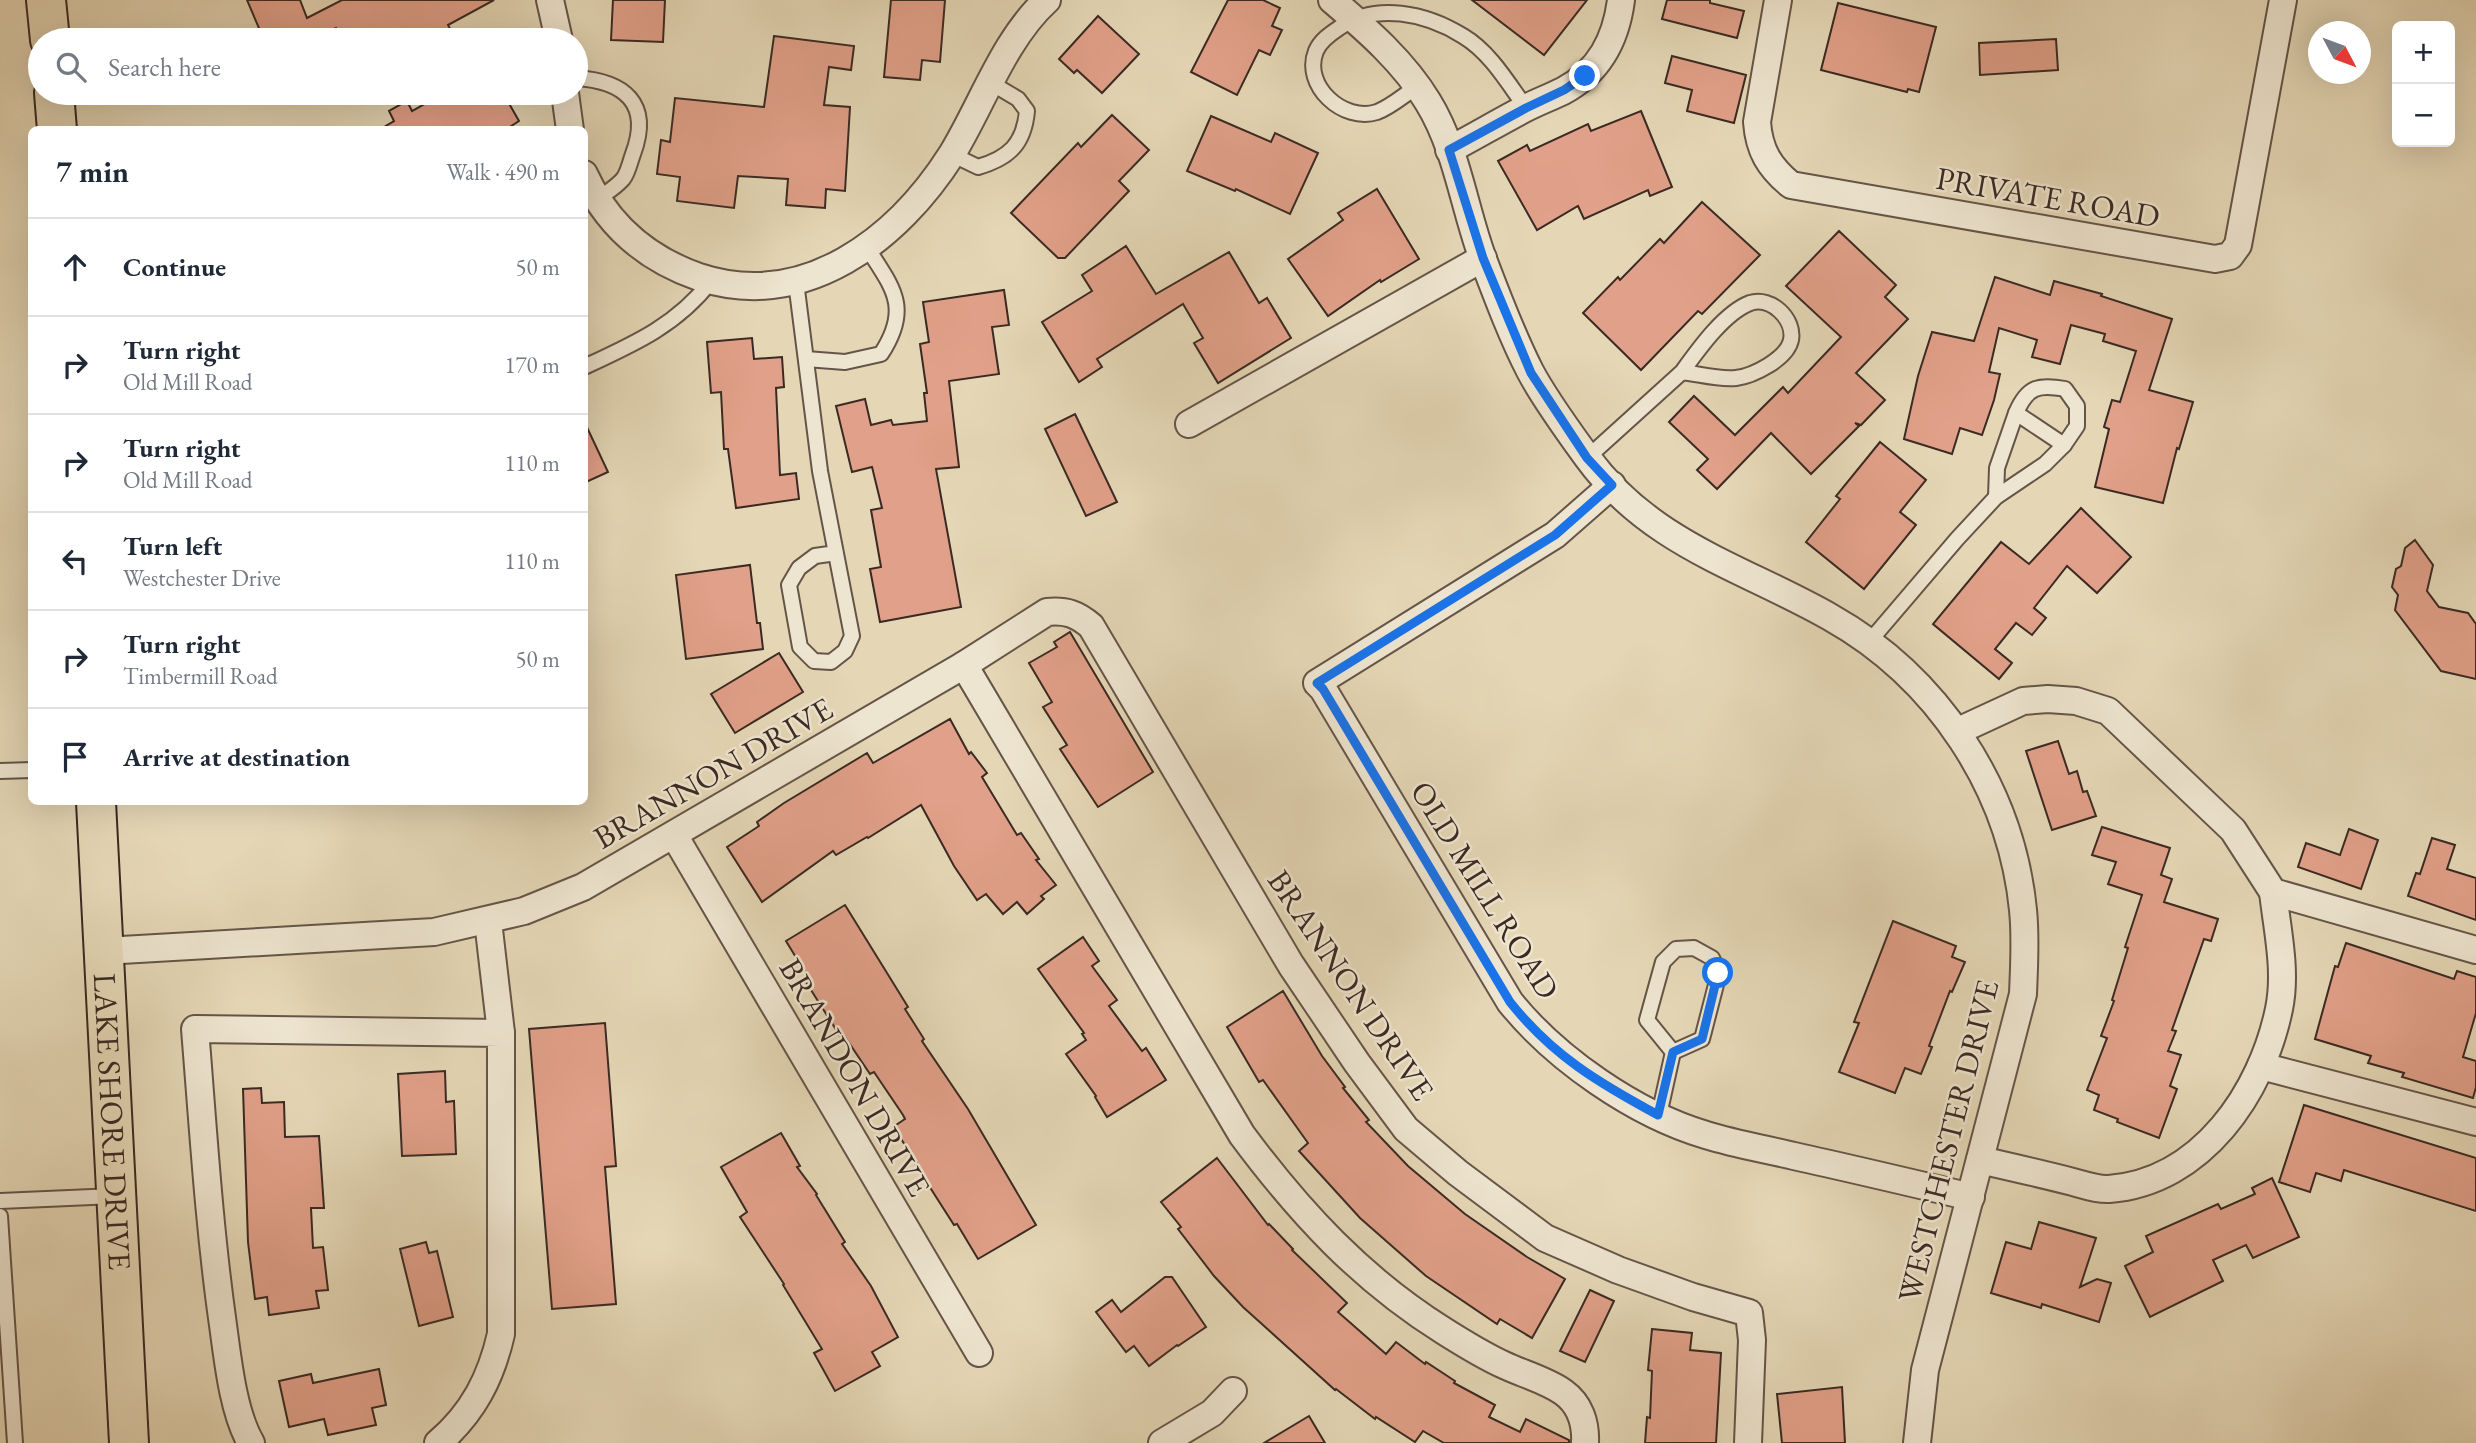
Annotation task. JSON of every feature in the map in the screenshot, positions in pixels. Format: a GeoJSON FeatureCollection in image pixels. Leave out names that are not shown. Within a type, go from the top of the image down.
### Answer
{"type":"FeatureCollection","features":[{"type":"Feature","properties":{"kind":"main road"},"geometry":{"type":"LineString","coordinates":[[46,0],[49,28]]}},
{"type":"Feature","properties":{"kind":"main road"},"geometry":{"type":"LineString","coordinates":[[55,105],[57,126]]}},
{"type":"Feature","properties":{"kind":"main road","name":"LAKE SHORE DRIVE"},"geometry":{"type":"LineString","coordinates":[[96,805],[129,1443]]}},
{"type":"Feature","properties":{"kind":"street"},"geometry":{"type":"LineString","coordinates":[[550,0],[556,28]]}},
{"type":"Feature","properties":{"kind":"street"},"geometry":{"type":"LineString","coordinates":[[588,181],[609,216],[631,239],[652,256],[679,270],[711,281],[735,285],[769,286],[817,276],[838,266],[880,237],[916,201],[951,154],[1019,32],[1046,0]]}},
{"type":"Feature","properties":{"kind":"street","name":"WESTCHESTER DRIVE"},"geometry":{"type":"LineString","coordinates":[[1332,0],[1390,53],[1430,105],[1449,150],[1483,258],[1531,373],[1587,458],[1641,513],[1682,542],[1709,558],[1831,617],[1903,669],[1958,731],[1983,774],[2007,835],[2023,907],[2023,994],[1925,1370],[1917,1443]]}},
{"type":"Feature","properties":{"kind":"street"},"geometry":{"type":"LineString","coordinates":[[1449,150],[1564,90],[1585,76],[1602,58],[1618,23],[1621,0]]}},
{"type":"Feature","properties":{"kind":"street","name":"PRIVATE ROAD"},"geometry":{"type":"LineString","coordinates":[[1778,0],[1757,122],[1758,140],[1765,158],[1776,173],[1791,185],[2216,260],[2230,256],[2238,245],[2283,0]]}},
{"type":"Feature","properties":{"kind":"street"},"geometry":{"type":"LineString","coordinates":[[567,105],[569,126]]}},
{"type":"Feature","properties":{"kind":"street"},"geometry":{"type":"LineString","coordinates":[[1189,424],[1483,258]]}},
{"type":"Feature","properties":{"kind":"street","name":"OLD MILL ROAD"},"geometry":{"type":"LineString","coordinates":[[1612,485],[1555,535],[1317,683],[1330,700],[1510,1002],[1529,1026],[1556,1052],[1614,1091],[1658,1115],[1704,1135],[1971,1197]]}},
{"type":"Feature","properties":{"kind":"street","name":"BRANNON DRIVE"},"geometry":{"type":"LineString","coordinates":[[104,951],[434,932],[524,911],[583,887],[964,665],[1047,611],[1063,610],[1079,616],[1091,626],[1291,965],[1357,1063],[1406,1129],[1458,1173],[1545,1238],[1618,1270],[1693,1297],[1749,1313],[1752,1340],[1748,1443]]}},
{"type":"Feature","properties":{"kind":"street"},"geometry":{"type":"LineString","coordinates":[[964,665],[1242,1135],[1281,1187],[1362,1271],[1401,1302],[1501,1364],[1562,1391],[1575,1404],[1581,1415],[1585,1443]]}},
{"type":"Feature","properties":{"kind":"street"},"geometry":{"type":"LineString","coordinates":[[1958,731],[2023,701],[2076,701],[2108,711],[2233,830],[2273,892],[2280,960],[2279,1008],[2261,1066],[2238,1109],[2206,1146],[2184,1163],[2157,1177],[2107,1190],[1980,1160]]}},
{"type":"Feature","properties":{"kind":"street","name":"BRANDON DRIVE"},"geometry":{"type":"LineString","coordinates":[[674,835],[979,1353]]}},
{"type":"Feature","properties":{"kind":"street"},"geometry":{"type":"LineString","coordinates":[[2273,892],[2476,950]]}},
{"type":"Feature","properties":{"kind":"street"},"geometry":{"type":"LineString","coordinates":[[438,1443],[454,1429],[476,1402],[494,1364],[501,1334],[501,1034],[488,921]]}},
{"type":"Feature","properties":{"kind":"street"},"geometry":{"type":"LineString","coordinates":[[251,1443],[243,1428],[235,1392],[216,1276],[195,1028],[501,1034]]}},
{"type":"Feature","properties":{"kind":"street"},"geometry":{"type":"LineString","coordinates":[[2261,1066],[2476,1122]]}},
{"type":"Feature","properties":{"kind":"street"},"geometry":{"type":"LineString","coordinates":[[1162,1443],[1212,1413],[1233,1391]]}},
{"type":"Feature","properties":{"kind":"lane"},"geometry":{"type":"LineString","coordinates":[[1418,86],[1378,111],[1357,115],[1338,108],[1320,87],[1312,67],[1317,49],[1327,37],[1353,19],[1389,11],[1433,21],[1465,37],[1494,64],[1526,108]]}},
{"type":"Feature","properties":{"kind":"lane"},"geometry":{"type":"LineString","coordinates":[[588,79],[615,86],[628,96],[639,115],[638,143],[624,178],[598,199]]}},
{"type":"Feature","properties":{"kind":"lane"},"geometry":{"type":"LineString","coordinates":[[951,154],[978,167],[998,162],[1016,146],[1026,128],[1027,111],[1018,99],[991,83]]}},
{"type":"Feature","properties":{"kind":"lane"},"geometry":{"type":"LineString","coordinates":[[806,359],[845,362],[881,354],[892,336],[897,310],[894,289],[866,246]]}},
{"type":"Feature","properties":{"kind":"lane"},"geometry":{"type":"LineString","coordinates":[[588,365],[665,326],[695,302],[711,281]]}},
{"type":"Feature","properties":{"kind":"lane"},"geometry":{"type":"LineString","coordinates":[[796,282],[820,471],[836,553],[852,636],[845,651],[831,662],[814,661],[800,647],[789,585],[799,568],[815,556],[836,553]]}},
{"type":"Feature","properties":{"kind":"lane"},"geometry":{"type":"LineString","coordinates":[[1587,458],[1682,372],[1721,324],[1750,303],[1762,302],[1774,307],[1784,314],[1790,326],[1791,340],[1783,353],[1756,373],[1734,378],[1682,372]]}},
{"type":"Feature","properties":{"kind":"lane"},"geometry":{"type":"LineString","coordinates":[[1869,642],[1996,497],[2045,464],[2064,446],[2077,426],[2077,406],[2065,389],[2046,385],[2022,398],[1997,468],[1996,497]]}},
{"type":"Feature","properties":{"kind":"lane"},"geometry":{"type":"LineString","coordinates":[[2016,414],[2064,446]]}},
{"type":"Feature","properties":{"kind":"lane"},"geometry":{"type":"LineString","coordinates":[[0,771],[28,770]]}},
{"type":"Feature","properties":{"kind":"lane"},"geometry":{"type":"LineString","coordinates":[[1694,948],[1712,958],[1718,973],[1702,1039],[1673,1052],[1647,1020],[1663,962],[1676,949],[1694,948]]}},
{"type":"Feature","properties":{"kind":"lane"},"geometry":{"type":"LineString","coordinates":[[1658,1115],[1673,1052]]}},
{"type":"Feature","properties":{"kind":"lane"},"geometry":{"type":"LineString","coordinates":[[0,1201],[117,1196]]}},
{"type":"Feature","properties":{"kind":"lane"},"geometry":{"type":"LineString","coordinates":[[0,1216],[15,1443]]}},
{"type":"Feature","properties":{"kind":"building"},"geometry":{"type":"Polygon","coordinates":[[[247,0],[300,0],[307,18],[342,0],[494,0],[448,25],[450,28],[259,28],[247,0]]]}},
{"type":"Feature","properties":{"kind":"building"},"geometry":{"type":"Polygon","coordinates":[[[613,0],[665,0],[663,42],[611,40],[613,0]]]}},
{"type":"Feature","properties":{"kind":"building"},"geometry":{"type":"Polygon","coordinates":[[[891,0],[945,0],[940,62],[922,60],[920,80],[884,77],[891,0]]]}},
{"type":"Feature","properties":{"kind":"building"},"geometry":{"type":"Polygon","coordinates":[[[1228,0],[1263,0],[1280,8],[1272,26],[1282,30],[1270,55],[1259,50],[1237,95],[1191,72],[1228,0]]]}},
{"type":"Feature","properties":{"kind":"building"},"geometry":{"type":"Polygon","coordinates":[[[1472,0],[1587,0],[1544,55],[1472,0]]]}},
{"type":"Feature","properties":{"kind":"building"},"geometry":{"type":"Polygon","coordinates":[[[1667,0],[1710,0],[1710,3],[1744,11],[1737,38],[1662,19],[1667,0]]]}},
{"type":"Feature","properties":{"kind":"building"},"geometry":{"type":"Polygon","coordinates":[[[1838,3],[1936,27],[1919,92],[1908,89],[1907,92],[1821,70],[1838,3]]]}},
{"type":"Feature","properties":{"kind":"building"},"geometry":{"type":"Polygon","coordinates":[[[1098,16],[1139,54],[1102,93],[1077,70],[1074,73],[1059,59],[1098,16]]]}},
{"type":"Feature","properties":{"kind":"building"},"geometry":{"type":"Polygon","coordinates":[[[774,36],[854,46],[851,70],[829,67],[824,105],[850,107],[845,191],[826,189],[825,208],[786,205],[788,179],[738,176],[734,208],[677,201],[680,177],[657,174],[661,140],[670,142],[675,98],[764,107],[774,36]]]}},
{"type":"Feature","properties":{"kind":"building"},"geometry":{"type":"Polygon","coordinates":[[[2056,39],[2058,70],[1980,75],[1979,43],[2056,39]]]}},
{"type":"Feature","properties":{"kind":"building"},"geometry":{"type":"Polygon","coordinates":[[[1672,56],[1746,75],[1734,123],[1687,111],[1692,90],[1665,83],[1672,56]]]}},
{"type":"Feature","properties":{"kind":"building"},"geometry":{"type":"Polygon","coordinates":[[[400,105],[409,105],[412,111],[423,105],[510,105],[519,121],[511,126],[386,126],[394,121],[389,111],[400,105]]]}},
{"type":"Feature","properties":{"kind":"building"},"geometry":{"type":"Polygon","coordinates":[[[1641,111],[1672,187],[1650,196],[1648,190],[1584,219],[1578,206],[1537,230],[1498,161],[1527,145],[1530,151],[1588,124],[1591,131],[1641,111]]]}},
{"type":"Feature","properties":{"kind":"building"},"geometry":{"type":"Polygon","coordinates":[[[1112,115],[1149,150],[1119,181],[1129,191],[1065,258],[1058,258],[1011,213],[1078,143],[1081,147],[1112,115]]]}},
{"type":"Feature","properties":{"kind":"building"},"geometry":{"type":"Polygon","coordinates":[[[1211,116],[1271,142],[1275,133],[1318,153],[1290,214],[1236,189],[1235,191],[1187,171],[1211,116]]]}},
{"type":"Feature","properties":{"kind":"building"},"geometry":{"type":"Polygon","coordinates":[[[1377,189],[1419,259],[1381,282],[1380,280],[1328,316],[1288,259],[1343,220],[1338,213],[1377,189]]]}},
{"type":"Feature","properties":{"kind":"building"},"geometry":{"type":"Polygon","coordinates":[[[1702,202],[1760,255],[1702,314],[1698,311],[1641,370],[1583,313],[1660,239],[1664,243],[1702,202]]]}},
{"type":"Feature","properties":{"kind":"building"},"geometry":{"type":"Polygon","coordinates":[[[1839,231],[1896,285],[1885,297],[1908,319],[1856,373],[1885,400],[1861,425],[1855,423],[1859,426],[1811,474],[1771,433],[1717,489],[1697,470],[1708,459],[1669,422],[1694,396],[1735,435],[1783,387],[1788,393],[1841,337],[1786,286],[1839,231]]]}},
{"type":"Feature","properties":{"kind":"building"},"geometry":{"type":"Polygon","coordinates":[[[1126,246],[1156,294],[1229,252],[1259,303],[1267,298],[1291,338],[1218,383],[1194,343],[1203,338],[1183,304],[1097,359],[1102,367],[1079,382],[1042,322],[1092,291],[1082,275],[1126,246]]]}},
{"type":"Feature","properties":{"kind":"building"},"geometry":{"type":"Polygon","coordinates":[[[1995,277],[2050,295],[2054,281],[2102,294],[2101,296],[2172,319],[2149,390],[2193,402],[2179,449],[2177,448],[2163,503],[2095,487],[2109,429],[2104,427],[2112,400],[2120,402],[2136,351],[2103,341],[2105,334],[2071,325],[2060,364],[2032,357],[2037,340],[1999,328],[1989,372],[2000,374],[1982,435],[1960,428],[1952,454],[1904,439],[1918,376],[1932,332],[1974,341],[1995,277]]]}},
{"type":"Feature","properties":{"kind":"building"},"geometry":{"type":"Polygon","coordinates":[[[1004,290],[1009,325],[992,327],[999,374],[949,381],[959,467],[936,469],[961,607],[880,622],[870,569],[881,567],[871,510],[882,508],[872,467],[852,472],[836,406],[865,399],[871,425],[891,420],[893,425],[927,421],[924,393],[927,393],[920,344],[929,342],[923,302],[1004,290]]]}},
{"type":"Feature","properties":{"kind":"building"},"geometry":{"type":"Polygon","coordinates":[[[752,338],[754,359],[782,357],[784,387],[776,388],[780,475],[796,473],[799,499],[736,508],[728,449],[724,449],[721,392],[711,393],[707,342],[752,338]]]}},
{"type":"Feature","properties":{"kind":"building"},"geometry":{"type":"Polygon","coordinates":[[[1075,414],[1117,502],[1086,516],[1045,429],[1075,414]]]}},
{"type":"Feature","properties":{"kind":"building"},"geometry":{"type":"Polygon","coordinates":[[[588,430],[608,472],[588,481],[588,430]]]}},
{"type":"Feature","properties":{"kind":"building"},"geometry":{"type":"Polygon","coordinates":[[[1880,442],[1926,480],[1900,512],[1916,525],[1864,589],[1806,542],[1840,499],[1836,496],[1880,442]]]}},
{"type":"Feature","properties":{"kind":"building"},"geometry":{"type":"Polygon","coordinates":[[[2081,508],[2131,557],[2097,593],[2067,566],[2034,608],[2046,618],[2032,635],[2016,623],[1995,649],[2012,663],[1999,679],[1933,624],[2001,542],[2029,564],[2081,508]]]}},
{"type":"Feature","properties":{"kind":"building"},"geometry":{"type":"Polygon","coordinates":[[[2415,540],[2433,565],[2427,591],[2439,607],[2468,613],[2476,624],[2476,679],[2441,671],[2395,610],[2398,595],[2392,587],[2396,569],[2401,566],[2405,548],[2415,540]]]}},
{"type":"Feature","properties":{"kind":"building"},"geometry":{"type":"Polygon","coordinates":[[[750,565],[763,649],[686,659],[676,575],[750,565]]]}},
{"type":"Feature","properties":{"kind":"building"},"geometry":{"type":"Polygon","coordinates":[[[1070,632],[1153,772],[1098,807],[1060,749],[1067,745],[1043,707],[1052,702],[1029,663],[1057,647],[1054,642],[1070,632]]]}},
{"type":"Feature","properties":{"kind":"building"},"geometry":{"type":"Polygon","coordinates":[[[779,653],[803,692],[735,733],[711,694],[779,653]]]}},
{"type":"Feature","properties":{"kind":"building"},"geometry":{"type":"Polygon","coordinates":[[[950,719],[969,754],[971,752],[987,773],[982,777],[1017,835],[1021,833],[1039,859],[1036,860],[1056,885],[1041,896],[1044,899],[1027,914],[1017,902],[1003,914],[986,894],[977,900],[954,866],[921,805],[836,855],[833,851],[762,902],[727,847],[759,826],[757,822],[784,803],[867,753],[873,763],[950,719]]]}},
{"type":"Feature","properties":{"kind":"building"},"geometry":{"type":"Polygon","coordinates":[[[2058,741],[2069,774],[2077,771],[2083,792],[2087,791],[2096,816],[2052,830],[2026,751],[2058,741]]]}},
{"type":"Feature","properties":{"kind":"building"},"geometry":{"type":"Polygon","coordinates":[[[2102,827],[2170,848],[2161,875],[2172,879],[2164,902],[2218,919],[2211,941],[2204,939],[2172,1030],[2176,1031],[2168,1051],[2181,1055],[2170,1086],[2177,1089],[2159,1138],[2094,1110],[2099,1095],[2087,1090],[2107,1038],[2101,1036],[2114,1001],[2112,1000],[2128,948],[2125,947],[2142,895],[2108,884],[2116,862],[2092,855],[2102,827]]]}},
{"type":"Feature","properties":{"kind":"building"},"geometry":{"type":"Polygon","coordinates":[[[2349,829],[2378,840],[2361,889],[2298,867],[2306,843],[2340,855],[2349,829]]]}},
{"type":"Feature","properties":{"kind":"building"},"geometry":{"type":"Polygon","coordinates":[[[2432,838],[2455,845],[2447,869],[2476,878],[2476,920],[2408,896],[2416,873],[2420,874],[2432,838]]]}},
{"type":"Feature","properties":{"kind":"building"},"geometry":{"type":"Polygon","coordinates":[[[845,905],[908,1007],[905,1009],[924,1039],[922,1041],[968,1109],[1036,1225],[978,1259],[893,1127],[905,1119],[903,1115],[874,1072],[870,1074],[845,1037],[842,1039],[804,979],[808,977],[786,941],[845,905]]]}},
{"type":"Feature","properties":{"kind":"building"},"geometry":{"type":"Polygon","coordinates":[[[1893,921],[1956,946],[1952,957],[1965,962],[1952,992],[1950,991],[1921,1074],[1905,1068],[1895,1093],[1839,1072],[1859,1023],[1854,1022],[1893,921]]]}},
{"type":"Feature","properties":{"kind":"building"},"geometry":{"type":"Polygon","coordinates":[[[1083,937],[1099,961],[1092,966],[1117,1000],[1109,1006],[1142,1051],[1146,1048],[1166,1080],[1107,1117],[1096,1096],[1066,1054],[1086,1040],[1082,1034],[1084,1033],[1038,969],[1083,937]]]}},
{"type":"Feature","properties":{"kind":"building"},"geometry":{"type":"Polygon","coordinates":[[[2346,943],[2454,979],[2457,971],[2476,977],[2476,1013],[2463,1057],[2476,1061],[2476,1087],[2473,1098],[2402,1077],[2404,1073],[2368,1063],[2371,1056],[2315,1039],[2335,966],[2338,967],[2346,943]]]}},
{"type":"Feature","properties":{"kind":"building"},"geometry":{"type":"Polygon","coordinates":[[[1283,991],[1322,1056],[1345,1087],[1343,1088],[1369,1120],[1366,1122],[1408,1166],[1465,1214],[1527,1257],[1565,1279],[1532,1338],[1500,1319],[1497,1324],[1426,1276],[1360,1218],[1299,1151],[1308,1143],[1263,1080],[1259,1082],[1227,1027],[1283,991]]]}},
{"type":"Feature","properties":{"kind":"building"},"geometry":{"type":"Polygon","coordinates":[[[605,1023],[616,1166],[605,1167],[616,1304],[552,1309],[529,1029],[605,1023]]]}},
{"type":"Feature","properties":{"kind":"building"},"geometry":{"type":"Polygon","coordinates":[[[445,1071],[446,1102],[454,1101],[456,1154],[402,1156],[398,1074],[445,1071]]]}},
{"type":"Feature","properties":{"kind":"building"},"geometry":{"type":"Polygon","coordinates":[[[261,1088],[262,1103],[284,1102],[285,1137],[319,1136],[324,1208],[311,1208],[313,1248],[323,1247],[328,1290],[316,1291],[319,1308],[269,1315],[267,1297],[255,1299],[248,1242],[243,1089],[261,1088]]]}},
{"type":"Feature","properties":{"kind":"building"},"geometry":{"type":"Polygon","coordinates":[[[2304,1105],[2476,1158],[2476,1211],[2344,1170],[2341,1181],[2316,1173],[2310,1192],[2279,1182],[2304,1105]]]}},
{"type":"Feature","properties":{"kind":"building"},"geometry":{"type":"Polygon","coordinates":[[[781,1133],[800,1166],[797,1167],[817,1194],[845,1242],[842,1244],[871,1286],[898,1337],[872,1352],[880,1366],[835,1391],[814,1353],[822,1349],[740,1217],[747,1212],[721,1167],[781,1133]]]}},
{"type":"Feature","properties":{"kind":"building"},"geometry":{"type":"Polygon","coordinates":[[[1217,1158],[1268,1225],[1347,1303],[1338,1312],[1386,1354],[1396,1342],[1425,1364],[1426,1362],[1455,1381],[1454,1383],[1495,1405],[1489,1417],[1520,1432],[1526,1419],[1569,1440],[1569,1443],[1444,1443],[1423,1431],[1415,1442],[1376,1417],[1375,1419],[1335,1390],[1243,1307],[1214,1276],[1161,1202],[1217,1158]]]}},
{"type":"Feature","properties":{"kind":"building"},"geometry":{"type":"Polygon","coordinates":[[[2272,1178],[2299,1237],[2253,1258],[2246,1245],[2213,1260],[2223,1281],[2150,1317],[2125,1266],[2153,1252],[2146,1236],[2218,1204],[2221,1209],[2255,1194],[2252,1188],[2272,1178]]]}},
{"type":"Feature","properties":{"kind":"building"},"geometry":{"type":"Polygon","coordinates":[[[2039,1222],[2096,1238],[2080,1287],[2097,1279],[2111,1283],[2099,1322],[2042,1304],[2041,1308],[1991,1293],[2006,1242],[2031,1249],[2039,1222]]]}},
{"type":"Feature","properties":{"kind":"building"},"geometry":{"type":"Polygon","coordinates":[[[426,1242],[429,1253],[437,1251],[453,1317],[419,1326],[400,1249],[426,1242]]]}},
{"type":"Feature","properties":{"kind":"building"},"geometry":{"type":"Polygon","coordinates":[[[1165,1277],[1172,1277],[1206,1327],[1149,1366],[1134,1346],[1126,1352],[1096,1312],[1112,1300],[1121,1312],[1165,1277]]]}},
{"type":"Feature","properties":{"kind":"building"},"geometry":{"type":"Polygon","coordinates":[[[1590,1290],[1614,1301],[1585,1362],[1560,1351],[1590,1290]]]}},
{"type":"Feature","properties":{"kind":"building"},"geometry":{"type":"Polygon","coordinates":[[[1652,1329],[1692,1333],[1690,1350],[1721,1353],[1716,1443],[1645,1443],[1647,1417],[1650,1418],[1652,1371],[1648,1370],[1652,1329]]]}},
{"type":"Feature","properties":{"kind":"building"},"geometry":{"type":"Polygon","coordinates":[[[379,1369],[386,1405],[372,1408],[376,1425],[328,1435],[324,1419],[289,1427],[279,1381],[311,1374],[313,1383],[379,1369]]]}},
{"type":"Feature","properties":{"kind":"building"},"geometry":{"type":"Polygon","coordinates":[[[1842,1387],[1845,1443],[1782,1443],[1777,1394],[1842,1387]]]}},
{"type":"Feature","properties":{"kind":"building"},"geometry":{"type":"Polygon","coordinates":[[[1309,1416],[1325,1443],[1264,1443],[1309,1416]]]}},
{"type":"Feature","properties":{"kind":"route"},"geometry":{"type":"LineString","coordinates":[[1585,76],[1564,90],[1449,150],[1483,258],[1531,373],[1587,458],[1612,485],[1555,535],[1317,683],[1510,1002],[1529,1026],[1556,1052],[1614,1091],[1658,1115],[1673,1052],[1702,1039],[1718,973]]}}]}
